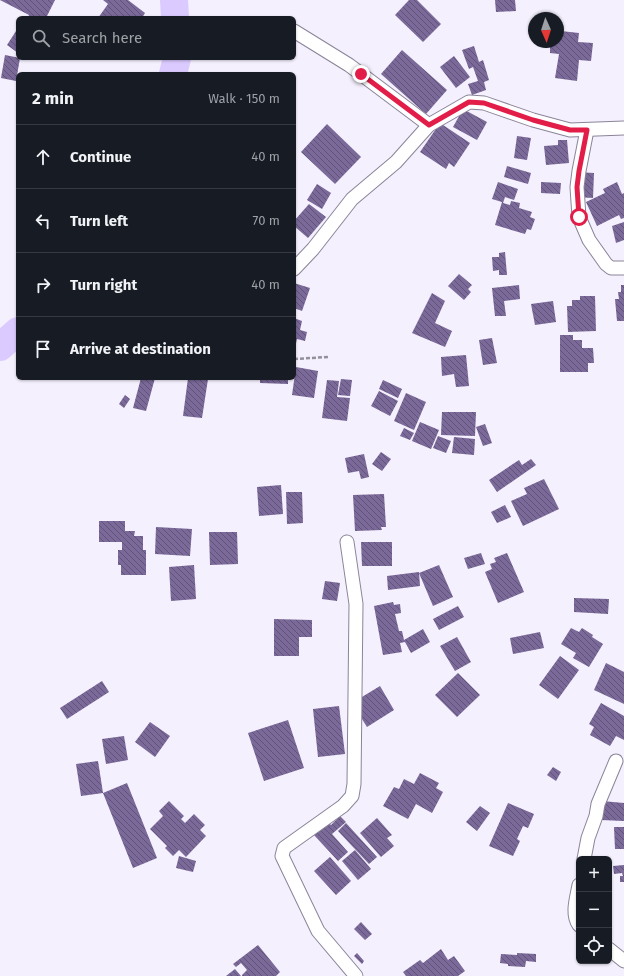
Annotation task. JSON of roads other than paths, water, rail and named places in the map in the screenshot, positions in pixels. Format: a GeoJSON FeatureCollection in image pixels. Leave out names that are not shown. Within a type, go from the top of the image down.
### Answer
{"type":"FeatureCollection","features":[{"type":"Feature","properties":{"kind":"street"},"geometry":{"type":"LineString","coordinates":[[296,32],[348,65],[429,125]]}},
{"type":"Feature","properties":{"kind":"street"},"geometry":{"type":"LineString","coordinates":[[296,267],[313,249],[352,199],[396,162],[429,125],[469,102],[484,103],[533,120],[570,130],[624,128]]}},
{"type":"Feature","properties":{"kind":"street"},"geometry":{"type":"LineString","coordinates":[[587,130],[577,187],[579,217],[589,240],[606,264],[611,268],[624,268]]}},
{"type":"Feature","properties":{"kind":"street"},"geometry":{"type":"LineString","coordinates":[[347,542],[356,604],[354,784],[352,796],[343,806],[284,848],[282,856],[318,931],[356,976]]}},
{"type":"Feature","properties":{"kind":"street"},"geometry":{"type":"LineString","coordinates":[[585,856],[598,804],[616,761]]}},
{"type":"Feature","properties":{"kind":"street"},"geometry":{"type":"LineString","coordinates":[[576,903],[576,920]]}},
{"type":"Feature","properties":{"kind":"street"},"geometry":{"type":"LineString","coordinates":[[612,951],[624,961]]}},
{"type":"Feature","properties":{"kind":"waterway"},"geometry":{"type":"LineString","coordinates":[[174,0],[175,16]]}},
{"type":"Feature","properties":{"kind":"waterway"},"geometry":{"type":"LineString","coordinates":[[174,72],[176,60]]}},
{"type":"Feature","properties":{"kind":"waterway"},"geometry":{"type":"LineString","coordinates":[[0,347],[16,333]]}}]}
